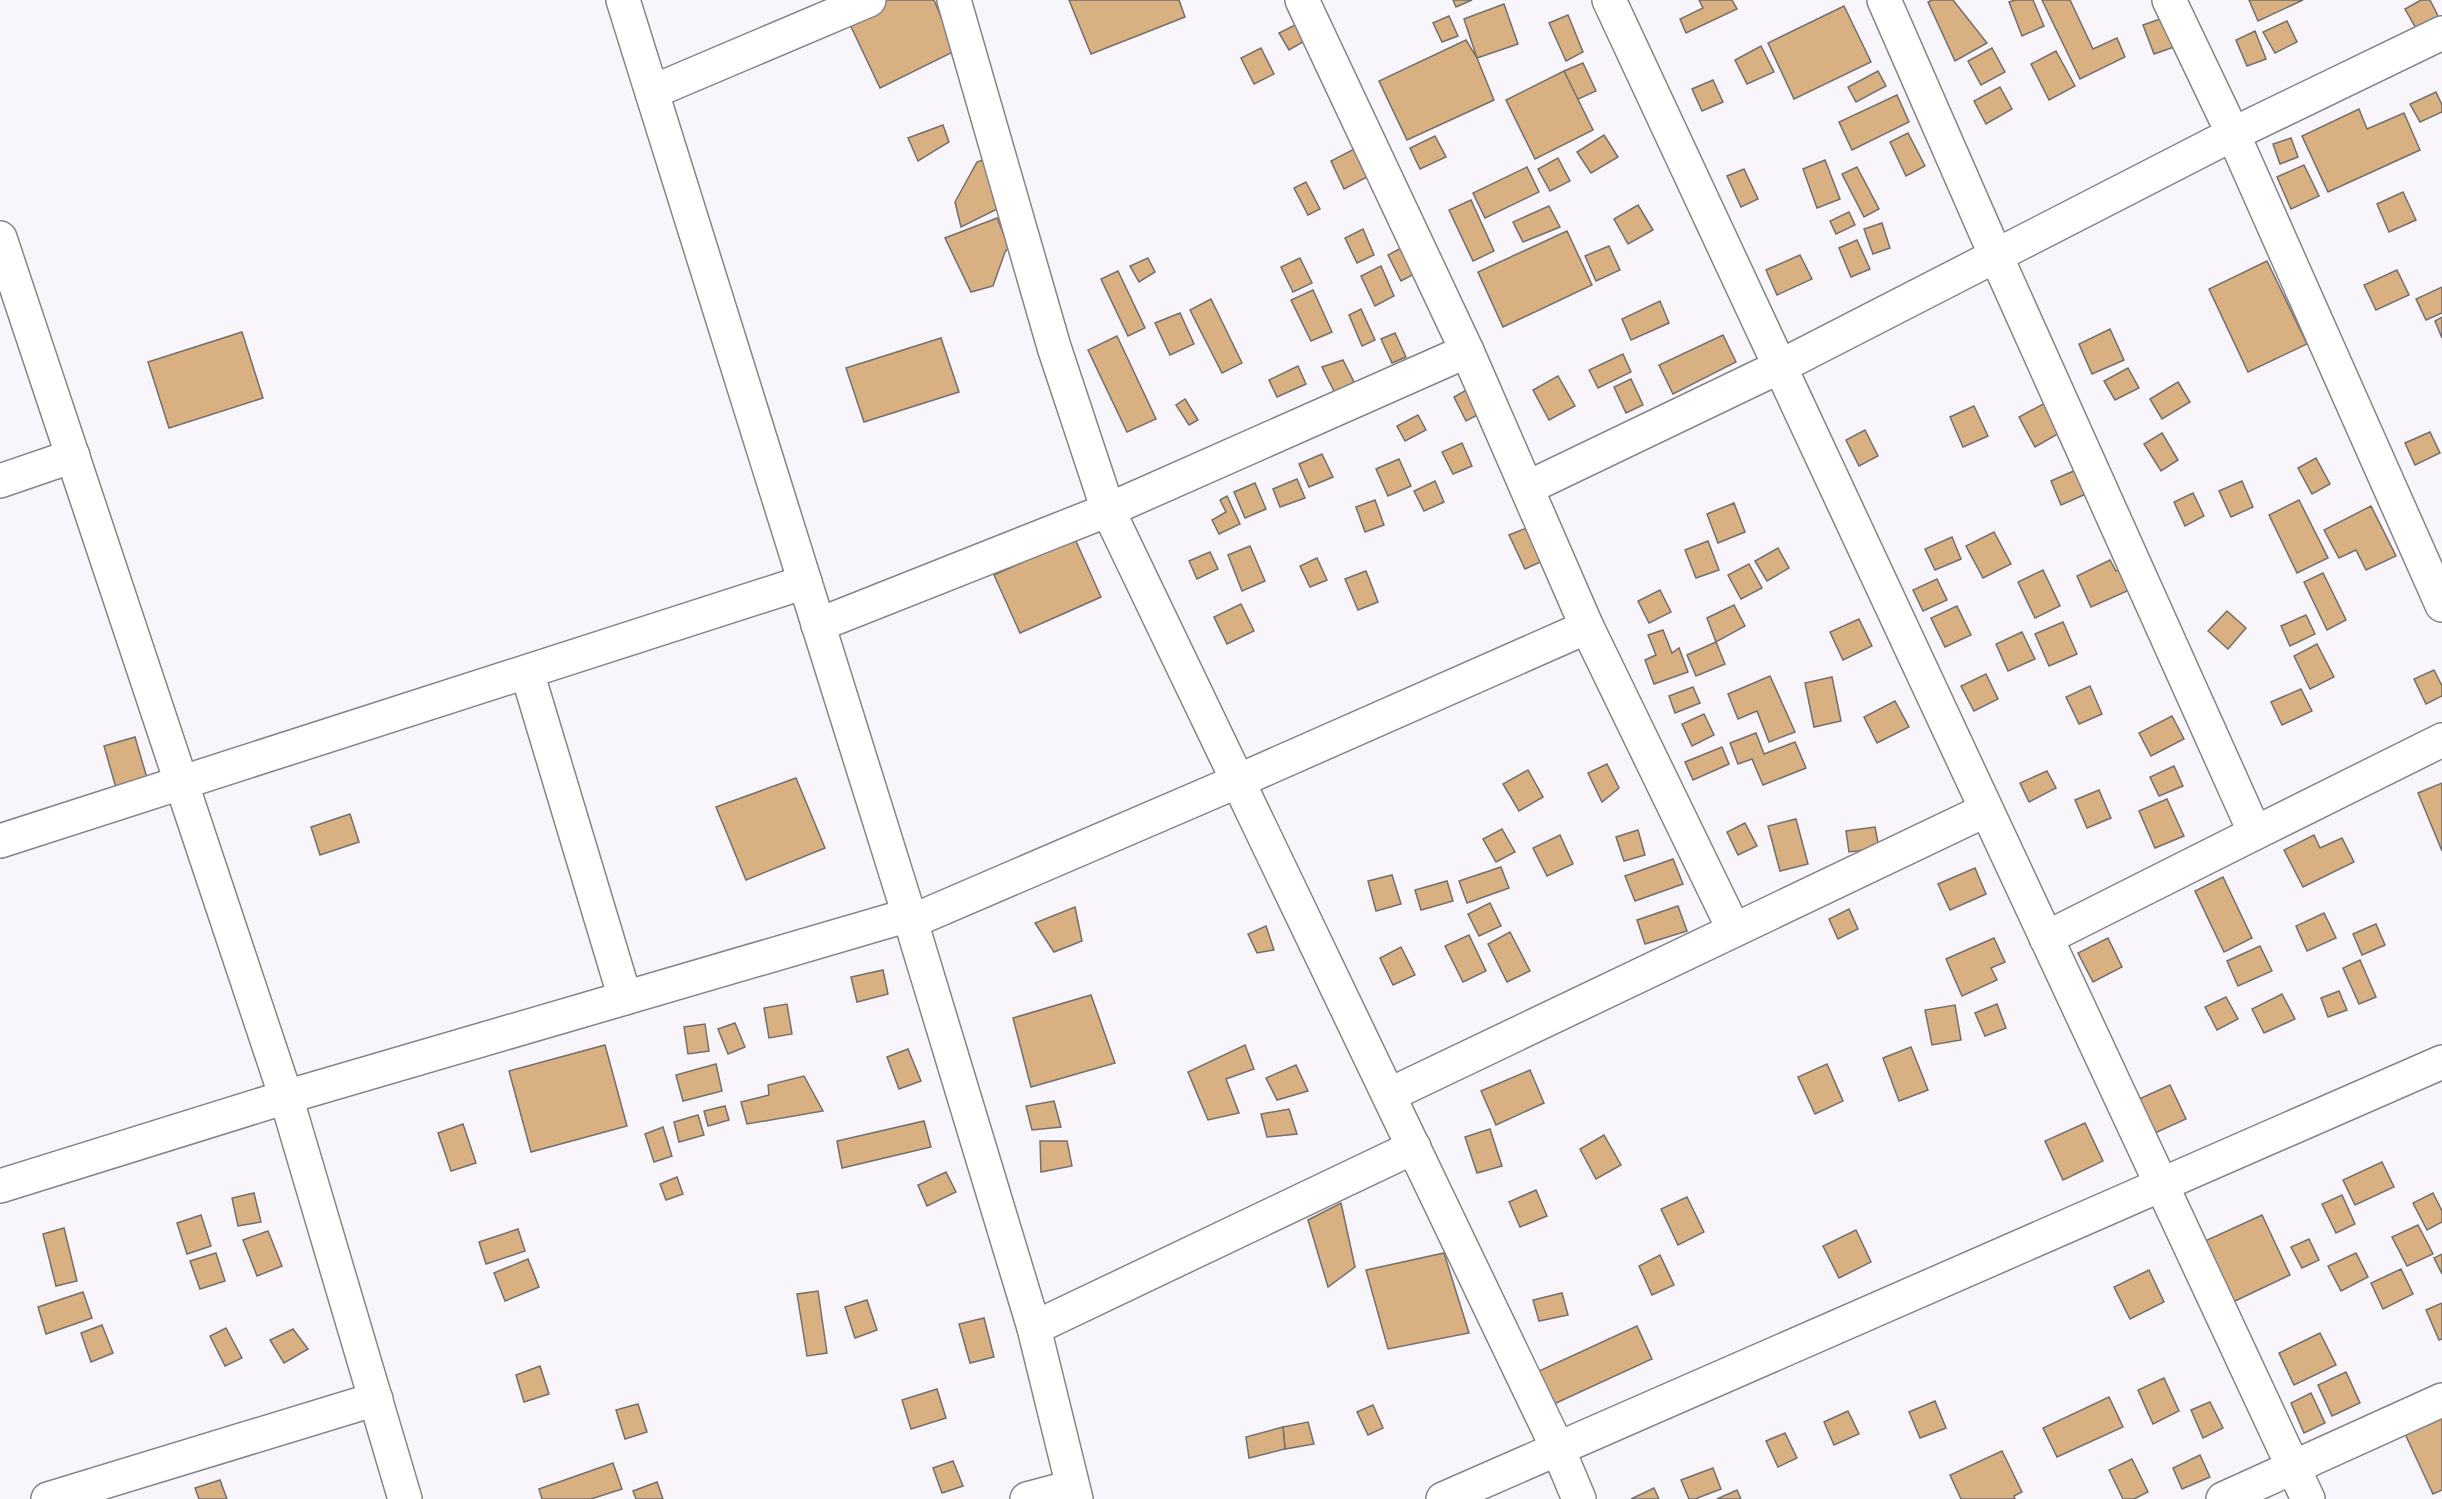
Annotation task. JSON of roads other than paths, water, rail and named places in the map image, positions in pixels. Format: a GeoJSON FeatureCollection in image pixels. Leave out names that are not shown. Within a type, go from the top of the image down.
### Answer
{"type":"FeatureCollection","features":[{"type":"Feature","properties":{"kind":"street"},"geometry":{"type":"LineString","coordinates":[[623,0],[910,918],[1034,1328],[1074,1493],[1027,1499]]}},
{"type":"Feature","properties":{"kind":"street"},"geometry":{"type":"LineString","coordinates":[[652,92],[869,0]]}},
{"type":"Feature","properties":{"kind":"street"},"geometry":{"type":"LineString","coordinates":[[954,0],[1054,347],[1108,510],[1558,1449],[1579,1499]]}},
{"type":"Feature","properties":{"kind":"street"},"geometry":{"type":"LineString","coordinates":[[1302,0],[1467,351],[1587,627],[1734,930]]}},
{"type":"Feature","properties":{"kind":"street"},"geometry":{"type":"LineString","coordinates":[[1609,0],[2308,1499]]}},
{"type":"Feature","properties":{"kind":"street"},"geometry":{"type":"LineString","coordinates":[[1884,0],[1996,256],[2255,833]]}},
{"type":"Feature","properties":{"kind":"street"},"geometry":{"type":"LineString","coordinates":[[2169,0],[2233,134],[2442,605]]}},
{"type":"Feature","properties":{"kind":"street"},"geometry":{"type":"LineString","coordinates":[[1527,488],[1779,367],[2233,134],[2442,33]]}},
{"type":"Feature","properties":{"kind":"street"},"geometry":{"type":"LineString","coordinates":[[0,238],[286,1097],[405,1499]]}},
{"type":"Feature","properties":{"kind":"street"},"geometry":{"type":"LineString","coordinates":[[818,625],[1108,510],[1467,351]]}},
{"type":"Feature","properties":{"kind":"street"},"geometry":{"type":"LineString","coordinates":[[0,481],[73,456]]}},
{"type":"Feature","properties":{"kind":"street"},"geometry":{"type":"LineString","coordinates":[[0,840],[181,784],[805,582]]}},
{"type":"Feature","properties":{"kind":"street"},"geometry":{"type":"LineString","coordinates":[[0,1186],[286,1097],[910,918],[1238,781],[1587,627]]}},
{"type":"Feature","properties":{"kind":"street"},"geometry":{"type":"LineString","coordinates":[[527,672],[625,998]]}},
{"type":"Feature","properties":{"kind":"street"},"geometry":{"type":"LineString","coordinates":[[2046,938],[2442,740]]}},
{"type":"Feature","properties":{"kind":"street"},"geometry":{"type":"LineString","coordinates":[[1389,1095],[1986,810]]}},
{"type":"Feature","properties":{"kind":"street"},"geometry":{"type":"LineString","coordinates":[[1443,1499],[2442,1062]]}},
{"type":"Feature","properties":{"kind":"street"},"geometry":{"type":"LineString","coordinates":[[1034,1328],[1414,1147]]}},
{"type":"Feature","properties":{"kind":"street"},"geometry":{"type":"LineString","coordinates":[[48,1499],[376,1399]]}},
{"type":"Feature","properties":{"kind":"street"},"geometry":{"type":"LineString","coordinates":[[2223,1499],[2442,1400]]}}]}
